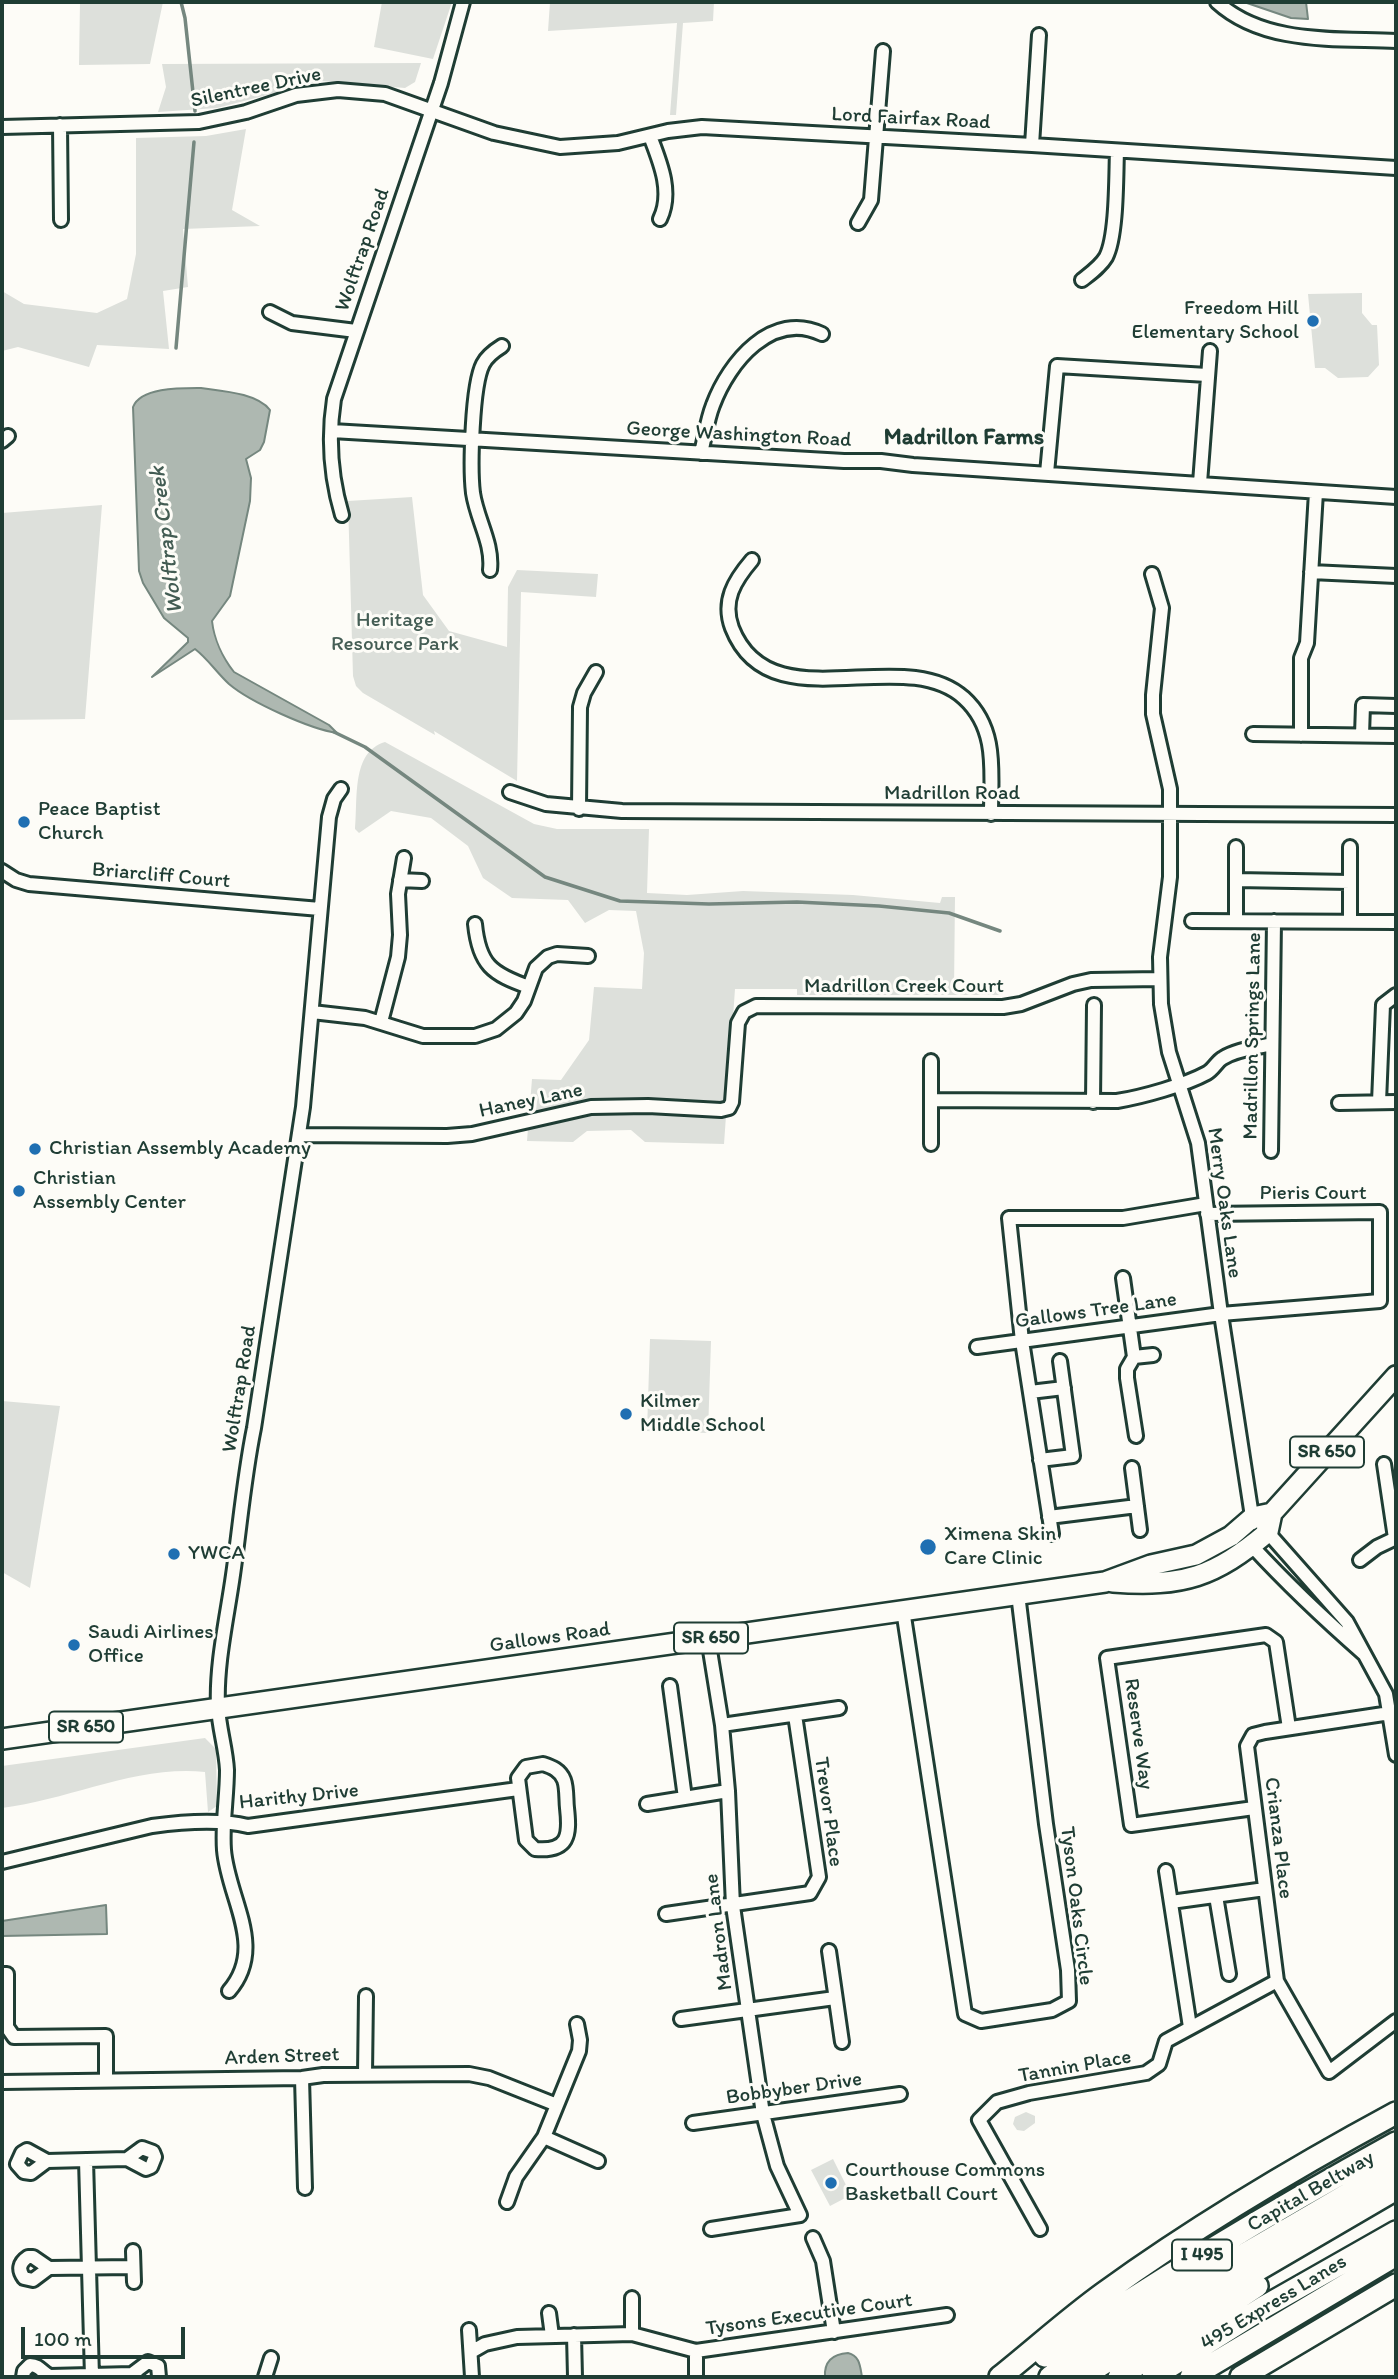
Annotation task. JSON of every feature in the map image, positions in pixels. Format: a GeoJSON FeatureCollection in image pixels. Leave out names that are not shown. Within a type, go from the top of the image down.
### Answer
{"type":"FeatureCollection","features":[{"type":"Feature","properties":{"kind":"highway"},"geometry":{"type":"LineString","coordinates":[[1000,2377],[1104,2293],[1241,2200],[1396,2113]]}},
{"type":"Feature","properties":{"kind":"highway","name":"Capital Beltway"},"geometry":{"type":"LineString","coordinates":[[1014,2377],[1158,2282],[1396,2143]]}},
{"type":"Feature","properties":{"kind":"highway","name":"I 495"},"geometry":{"type":"LineString","coordinates":[[1050,2377],[1178,2292],[1396,2165]]}},
{"type":"Feature","properties":{"kind":"highway"},"geometry":{"type":"LineString","coordinates":[[1082,2377],[1177,2316],[1396,2189]]}},
{"type":"Feature","properties":{"kind":"highway"},"geometry":{"type":"LineString","coordinates":[[1119,2377],[1237,2298],[1396,2204]]}},
{"type":"Feature","properties":{"kind":"highway","name":"495 Express Lanes"},"geometry":{"type":"LineString","coordinates":[[1153,2377],[1264,2307],[1396,2232]]}},
{"type":"Feature","properties":{"kind":"highway"},"geometry":{"type":"LineString","coordinates":[[1191,2377],[1396,2255]]}},
{"type":"Feature","properties":{"kind":"highway"},"geometry":{"type":"LineString","coordinates":[[1241,2377],[1396,2285]]}},
{"type":"Feature","properties":{"kind":"main road","name":"Gallows Road"},"geometry":{"type":"LineString","coordinates":[[2,1739],[1105,1582],[1154,1585],[1182,1579],[1220,1567],[1252,1545],[1264,1520],[1396,1376]]}},
{"type":"Feature","properties":{"kind":"main road","name":"Gallows Road"},"geometry":{"type":"LineString","coordinates":[[1105,1582],[1151,1565],[1196,1555],[1264,1520]]}},
{"type":"Feature","properties":{"kind":"street","name":"Wolftrap Road"},"geometry":{"type":"LineString","coordinates":[[342,515],[333,480],[334,399],[431,111],[463,2]]}},
{"type":"Feature","properties":{"kind":"street"},"geometry":{"type":"LineString","coordinates":[[1217,2],[1241,19],[1281,33],[1396,41]]}},
{"type":"Feature","properties":{"kind":"street"},"geometry":{"type":"LineString","coordinates":[[1032,145],[1039,35]]}},
{"type":"Feature","properties":{"kind":"street"},"geometry":{"type":"LineString","coordinates":[[858,223],[871,200],[883,51]]}},
{"type":"Feature","properties":{"kind":"street","name":"Silentree Drive"},"geometry":{"type":"LineString","coordinates":[[2,127],[198,122],[234,115],[296,94],[338,90],[385,94],[431,111]]}},
{"type":"Feature","properties":{"kind":"street","name":"Lord Fairfax Road"},"geometry":{"type":"LineString","coordinates":[[431,111],[494,132],[560,147],[618,143],[702,127],[1396,168]]}},
{"type":"Feature","properties":{"kind":"street"},"geometry":{"type":"LineString","coordinates":[[60,125],[61,220]]}},
{"type":"Feature","properties":{"kind":"street"},"geometry":{"type":"LineString","coordinates":[[650,136],[666,188],[666,206],[660,219]]}},
{"type":"Feature","properties":{"kind":"street"},"geometry":{"type":"LineString","coordinates":[[1082,280],[1100,266],[1108,254],[1117,151]]}},
{"type":"Feature","properties":{"kind":"street"},"geometry":{"type":"LineString","coordinates":[[270,312],[292,323],[355,331]]}},
{"type":"Feature","properties":{"kind":"street"},"geometry":{"type":"LineString","coordinates":[[701,453],[717,397],[730,370],[742,357],[755,345],[783,328],[800,327],[822,334]]}},
{"type":"Feature","properties":{"kind":"street"},"geometry":{"type":"LineString","coordinates":[[490,570],[490,546],[473,493],[472,439],[480,373],[490,354],[502,346]]}},
{"type":"Feature","properties":{"kind":"street"},"geometry":{"type":"LineString","coordinates":[[1200,483],[1210,351]]}},
{"type":"Feature","properties":{"kind":"street"},"geometry":{"type":"LineString","coordinates":[[1047,473],[1057,366],[1207,375]]}},
{"type":"Feature","properties":{"kind":"street","name":"George Washington Road"},"geometry":{"type":"LineString","coordinates":[[332,431],[881,461],[1396,496]]}},
{"type":"Feature","properties":{"kind":"street"},"geometry":{"type":"LineString","coordinates":[[1301,735],[1301,658],[1307,643],[1315,492]]}},
{"type":"Feature","properties":{"kind":"street"},"geometry":{"type":"LineString","coordinates":[[752,561],[733,585],[728,602],[733,629],[748,653],[769,668],[796,677],[919,678],[934,681],[955,692],[974,708],[988,735],[991,755],[991,814]]}},
{"type":"Feature","properties":{"kind":"street"},"geometry":{"type":"LineString","coordinates":[[1311,572],[1396,576]]}},
{"type":"Feature","properties":{"kind":"street","name":"Merry Oaks Lane"},"geometry":{"type":"LineString","coordinates":[[1152,575],[1161,608],[1153,714],[1167,769],[1170,814],[1170,877],[1160,957],[1165,1033],[1194,1124],[1221,1314],[1264,1520]]}},
{"type":"Feature","properties":{"kind":"street"},"geometry":{"type":"LineString","coordinates":[[579,809],[580,707],[584,693],[597,672]]}},
{"type":"Feature","properties":{"kind":"street"},"geometry":{"type":"LineString","coordinates":[[1362,735],[1363,705],[1396,706]]}},
{"type":"Feature","properties":{"kind":"street"},"geometry":{"type":"LineString","coordinates":[[1253,734],[1396,736]]}},
{"type":"Feature","properties":{"kind":"street","name":"Wolftrap Road"},"geometry":{"type":"LineString","coordinates":[[229,1991],[241,1978],[247,1954],[244,1927],[226,1867],[224,1823],[227,1768],[218,1709],[219,1667],[237,1549],[244,1479],[299,1135],[330,811],[341,789]]}},
{"type":"Feature","properties":{"kind":"street","name":"Madrillon Road"},"geometry":{"type":"LineString","coordinates":[[510,792],[546,804],[622,811],[1396,815]]}},
{"type":"Feature","properties":{"kind":"street"},"geometry":{"type":"LineString","coordinates":[[1236,847],[1236,921]]}},
{"type":"Feature","properties":{"kind":"street"},"geometry":{"type":"LineString","coordinates":[[1350,847],[1350,922]]}},
{"type":"Feature","properties":{"kind":"street"},"geometry":{"type":"LineString","coordinates":[[381,1022],[398,957],[400,880],[404,859]]}},
{"type":"Feature","properties":{"kind":"street","name":"Briarcliff Court"},"geometry":{"type":"LineString","coordinates":[[2,871],[29,884],[320,909]]}},
{"type":"Feature","properties":{"kind":"street"},"geometry":{"type":"LineString","coordinates":[[400,880],[422,881]]}},
{"type":"Feature","properties":{"kind":"street"},"geometry":{"type":"LineString","coordinates":[[1236,880],[1350,882]]}},
{"type":"Feature","properties":{"kind":"street"},"geometry":{"type":"LineString","coordinates":[[1192,921],[1396,922]]}},
{"type":"Feature","properties":{"kind":"street","name":"Madrillon Springs Lane"},"geometry":{"type":"LineString","coordinates":[[1271,1152],[1274,921]]}},
{"type":"Feature","properties":{"kind":"street"},"geometry":{"type":"LineString","coordinates":[[475,924],[477,945],[490,968],[499,975],[529,987]]}},
{"type":"Feature","properties":{"kind":"street"},"geometry":{"type":"LineString","coordinates":[[312,1012],[381,1022],[422,1035],[460,1037],[484,1034],[496,1029],[516,1013],[536,968],[548,957],[557,954],[588,956]]}},
{"type":"Feature","properties":{"kind":"street","name":"Madrillon Creek Court"},"geometry":{"type":"LineString","coordinates":[[769,1006],[1003,1007],[1021,1004],[1091,980],[1160,979]]}},
{"type":"Feature","properties":{"kind":"street"},"geometry":{"type":"LineString","coordinates":[[1379,1102],[1383,1005],[1396,995]]}},
{"type":"Feature","properties":{"kind":"street"},"geometry":{"type":"LineString","coordinates":[[1093,1102],[1094,1005]]}},
{"type":"Feature","properties":{"kind":"street","name":"Haney Lane"},"geometry":{"type":"LineString","coordinates":[[299,1135],[447,1136],[472,1134],[591,1107],[729,1108],[732,1102],[737,1023],[744,1012],[755,1006],[769,1006]]}},
{"type":"Feature","properties":{"kind":"street"},"geometry":{"type":"LineString","coordinates":[[931,1100],[1093,1102],[1133,1099],[1210,1071],[1220,1059],[1234,1053],[1272,1044]]}},
{"type":"Feature","properties":{"kind":"street"},"geometry":{"type":"LineString","coordinates":[[931,1061],[931,1144]]}},
{"type":"Feature","properties":{"kind":"street"},"geometry":{"type":"LineString","coordinates":[[1339,1103],[1396,1102]]}},
{"type":"Feature","properties":{"kind":"street"},"geometry":{"type":"LineString","coordinates":[[1052,1534],[1022,1341],[1009,1218],[1123,1218],[1207,1209]]}},
{"type":"Feature","properties":{"kind":"street","name":"Pieris Court"},"geometry":{"type":"LineString","coordinates":[[1207,1209],[1380,1212],[1380,1301],[1221,1314]]}},
{"type":"Feature","properties":{"kind":"street"},"geometry":{"type":"LineString","coordinates":[[1123,1278],[1134,1357],[1127,1369],[1127,1378],[1136,1436]]}},
{"type":"Feature","properties":{"kind":"street","name":"Gallows Tree Lane"},"geometry":{"type":"LineString","coordinates":[[977,1347],[1221,1314]]}},
{"type":"Feature","properties":{"kind":"street"},"geometry":{"type":"LineString","coordinates":[[1134,1357],[1153,1354]]}},
{"type":"Feature","properties":{"kind":"street"},"geometry":{"type":"LineString","coordinates":[[1041,1460],[1073,1455],[1060,1361]]}},
{"type":"Feature","properties":{"kind":"street"},"geometry":{"type":"LineString","coordinates":[[1030,1392],[1064,1388]]}},
{"type":"Feature","properties":{"kind":"street"},"geometry":{"type":"LineString","coordinates":[[1360,1560],[1377,1547],[1396,1538],[1384,1464]]}},
{"type":"Feature","properties":{"kind":"street"},"geometry":{"type":"LineString","coordinates":[[1132,1468],[1140,1530]]}},
{"type":"Feature","properties":{"kind":"street"},"geometry":{"type":"LineString","coordinates":[[1049,1517],[1137,1506]]}},
{"type":"Feature","properties":{"kind":"street"},"geometry":{"type":"LineString","coordinates":[[1264,1520],[1347,1622],[1386,1695],[1396,1755]]}},
{"type":"Feature","properties":{"kind":"street"},"geometry":{"type":"LineString","coordinates":[[1252,1545],[1315,1611],[1364,1654]]}},
{"type":"Feature","properties":{"kind":"street","name":"Tyson Oaks Circle"},"geometry":{"type":"LineString","coordinates":[[904,1610],[965,2014],[981,2021],[1052,2010],[1069,2001],[1068,1970],[1046,1824],[1018,1594]]}},
{"type":"Feature","properties":{"kind":"street","name":"Reserve Way"},"geometry":{"type":"LineString","coordinates":[[1254,1808],[1131,1825],[1107,1658],[1266,1635],[1276,1642],[1289,1728]]}},
{"type":"Feature","properties":{"kind":"street","name":"Madron Lane"},"geometry":{"type":"LineString","coordinates":[[708,1638],[722,1725],[733,1906],[763,2114],[777,2166],[800,2215],[711,2229]]}},
{"type":"Feature","properties":{"kind":"street"},"geometry":{"type":"LineString","coordinates":[[670,1686],[685,1798]]}},
{"type":"Feature","properties":{"kind":"street"},"geometry":{"type":"LineString","coordinates":[[722,1725],[839,1708]]}},
{"type":"Feature","properties":{"kind":"street","name":"Crianza Place"},"geometry":{"type":"LineString","coordinates":[[1390,1713],[1253,1735],[1247,1746],[1277,1981],[1329,2072],[1396,2021]]}},
{"type":"Feature","properties":{"kind":"street","name":"Trevor Place"},"geometry":{"type":"LineString","coordinates":[[666,1914],[810,1893],[819,1877],[795,1715]]}},
{"type":"Feature","properties":{"kind":"street"},"geometry":{"type":"LineString","coordinates":[[543,1764],[555,1768],[564,1780],[570,1832],[562,1845],[548,1850],[535,1849],[526,1840],[518,1789],[518,1778],[526,1767],[543,1764]]}},
{"type":"Feature","properties":{"kind":"street","name":"Harithy Drive"},"geometry":{"type":"LineString","coordinates":[[2,1862],[152,1826],[224,1823],[248,1826],[518,1789]]}},
{"type":"Feature","properties":{"kind":"street"},"geometry":{"type":"LineString","coordinates":[[647,1804],[728,1791]]}},
{"type":"Feature","properties":{"kind":"street"},"geometry":{"type":"LineString","coordinates":[[1166,1871],[1190,2027]]}},
{"type":"Feature","properties":{"kind":"street"},"geometry":{"type":"LineString","coordinates":[[1171,1902],[1265,1889]]}},
{"type":"Feature","properties":{"kind":"street"},"geometry":{"type":"LineString","coordinates":[[1216,1896],[1229,1974]]}},
{"type":"Feature","properties":{"kind":"street"},"geometry":{"type":"LineString","coordinates":[[829,1951],[842,2042]]}},
{"type":"Feature","properties":{"kind":"street"},"geometry":{"type":"LineString","coordinates":[[2,1973],[7,1973],[7,2027],[14,2037],[106,2036],[106,2080]]}},
{"type":"Feature","properties":{"kind":"street","name":"Tannin Place"},"geometry":{"type":"LineString","coordinates":[[1040,2229],[979,2120],[997,2102],[1029,2093],[1146,2073],[1159,2064],[1166,2041],[1277,1981]]}},
{"type":"Feature","properties":{"kind":"street"},"geometry":{"type":"LineString","coordinates":[[365,2074],[366,1996]]}},
{"type":"Feature","properties":{"kind":"street"},"geometry":{"type":"LineString","coordinates":[[681,2019],[835,1997]]}},
{"type":"Feature","properties":{"kind":"street"},"geometry":{"type":"LineString","coordinates":[[507,2203],[516,2177],[544,2137],[579,2051],[577,2024]]}},
{"type":"Feature","properties":{"kind":"street","name":"Arden Street"},"geometry":{"type":"LineString","coordinates":[[2,2082],[469,2074],[489,2078],[557,2105]]}},
{"type":"Feature","properties":{"kind":"street"},"geometry":{"type":"LineString","coordinates":[[302,2078],[305,2188]]}},
{"type":"Feature","properties":{"kind":"street","name":"Bobbyber Drive"},"geometry":{"type":"LineString","coordinates":[[692,2123],[900,2094]]}},
{"type":"Feature","properties":{"kind":"street"},"geometry":{"type":"LineString","coordinates":[[544,2137],[598,2161]]}},
{"type":"Feature","properties":{"kind":"street"},"geometry":{"type":"LineString","coordinates":[[47,2161],[127,2159]]}},
{"type":"Feature","properties":{"kind":"street"},"geometry":{"type":"LineString","coordinates":[[86,2160],[92,2376]]}},
{"type":"Feature","properties":{"kind":"street"},"geometry":{"type":"LineString","coordinates":[[813,2238],[823,2261],[834,2332]]}},
{"type":"Feature","properties":{"kind":"street"},"geometry":{"type":"LineString","coordinates":[[133,2251],[134,2282]]}},
{"type":"Feature","properties":{"kind":"street"},"geometry":{"type":"LineString","coordinates":[[48,2269],[133,2267]]}},
{"type":"Feature","properties":{"kind":"street"},"geometry":{"type":"LineString","coordinates":[[632,2298],[632,2334]]}},
{"type":"Feature","properties":{"kind":"street"},"geometry":{"type":"LineString","coordinates":[[549,2313],[552,2336]]}},
{"type":"Feature","properties":{"kind":"street","name":"Tysons Executive Court"},"geometry":{"type":"LineString","coordinates":[[471,2352],[485,2344],[517,2337],[632,2334],[696,2351],[947,2315]]}},
{"type":"Feature","properties":{"kind":"street"},"geometry":{"type":"LineString","coordinates":[[469,2330],[472,2377]]}},
{"type":"Feature","properties":{"kind":"street"},"geometry":{"type":"LineString","coordinates":[[574,2335],[575,2377]]}},
{"type":"Feature","properties":{"kind":"street"},"geometry":{"type":"LineString","coordinates":[[696,2351],[696,2377]]}},
{"type":"Feature","properties":{"kind":"street"},"geometry":{"type":"LineString","coordinates":[[265,2377],[271,2358]]}},
{"type":"Feature","properties":{"kind":"street"},"geometry":{"type":"LineString","coordinates":[[23,2377],[24,2371],[30,2365],[36,2365],[49,2376],[134,2376],[148,2362],[158,2366],[159,2377]]}},
{"type":"Feature","properties":{"kind":"green space"},"geometry":{"type":"Polygon","coordinates":[[[80,2],[163,2],[150,64],[79,65],[80,2]]]}},
{"type":"Feature","properties":{"kind":"green space"},"geometry":{"type":"Polygon","coordinates":[[[382,2],[452,2],[433,59],[374,47],[382,2]]]}},
{"type":"Feature","properties":{"kind":"green space"},"geometry":{"type":"Polygon","coordinates":[[[550,2],[714,2],[713,21],[683,23],[676,115],[670,115],[677,23],[548,31],[550,2]]]}},
{"type":"Feature","properties":{"kind":"green space"},"geometry":{"type":"Polygon","coordinates":[[[421,63],[415,82],[405,88],[321,81],[217,108],[158,112],[166,87],[162,64],[421,63]]]}},
{"type":"Feature","properties":{"kind":"green space"},"geometry":{"type":"Polygon","coordinates":[[[246,129],[232,210],[260,226],[183,229],[188,287],[163,291],[169,349],[97,345],[89,367],[18,347],[2,351],[2,291],[24,304],[97,313],[127,299],[136,254],[136,138],[206,136],[246,129]]]}},
{"type":"Feature","properties":{"kind":"green space"},"geometry":{"type":"Polygon","coordinates":[[[1362,293],[1362,313],[1372,325],[1377,325],[1379,365],[1368,377],[1338,378],[1325,368],[1315,368],[1308,294],[1362,293]]]}},
{"type":"Feature","properties":{"kind":"green space","name":"Heritage Resource Park"},"geometry":{"type":"Polygon","coordinates":[[[412,497],[423,595],[449,631],[507,647],[508,587],[517,570],[598,574],[596,597],[521,592],[517,781],[434,731],[435,735],[363,693],[356,686],[353,676],[348,501],[412,497]]]}},
{"type":"Feature","properties":{"kind":"green space"},"geometry":{"type":"Polygon","coordinates":[[[102,505],[85,719],[2,720],[2,513],[102,505]]]}},
{"type":"Feature","properties":{"kind":"green space"},"geometry":{"type":"Polygon","coordinates":[[[385,742],[534,824],[557,829],[649,829],[647,893],[687,895],[743,891],[853,895],[940,903],[942,897],[955,897],[954,990],[1002,990],[1002,995],[797,995],[797,989],[735,989],[724,1144],[645,1142],[631,1130],[587,1131],[573,1142],[527,1141],[532,1079],[561,1080],[589,1040],[594,987],[642,989],[644,953],[636,911],[609,910],[585,923],[568,900],[512,898],[483,878],[468,846],[431,818],[391,811],[359,833],[355,829],[361,766],[374,747],[385,742]]]}},
{"type":"Feature","properties":{"kind":"green space"},"geometry":{"type":"Polygon","coordinates":[[[650,1339],[711,1341],[708,1433],[647,1431],[650,1339]]]}},
{"type":"Feature","properties":{"kind":"green space"},"geometry":{"type":"Polygon","coordinates":[[[2,1401],[60,1406],[30,1588],[2,1572],[2,1401]]]}},
{"type":"Feature","properties":{"kind":"green space"},"geometry":{"type":"Polygon","coordinates":[[[205,1738],[216,1749],[217,1806],[208,1812],[205,1772],[179,1771],[128,1778],[2,1808],[2,1766],[205,1738]]]}},
{"type":"Feature","properties":{"kind":"green space"},"geometry":{"type":"Polygon","coordinates":[[[1026,2112],[1035,2116],[1035,2123],[1024,2131],[1017,2130],[1013,2124],[1015,2117],[1026,2112]]]}},
{"type":"Feature","properties":{"kind":"green space","name":"Courthouse Commons Basketball Court"},"geometry":{"type":"Polygon","coordinates":[[[833,2159],[851,2195],[830,2206],[811,2170],[833,2159]]]}},
{"type":"Feature","properties":{"kind":"water"},"geometry":{"type":"Polygon","coordinates":[[[1244,2],[1306,2],[1308,19],[1291,18],[1244,2]]]}},
{"type":"Feature","properties":{"kind":"water"},"geometry":{"type":"Polygon","coordinates":[[[201,388],[248,396],[270,410],[264,442],[260,450],[246,459],[251,478],[250,501],[230,596],[212,621],[217,641],[234,672],[329,725],[337,733],[296,720],[251,699],[229,684],[195,649],[152,677],[188,642],[188,638],[164,618],[143,583],[139,571],[133,407],[137,400],[153,392],[201,388]]]}},
{"type":"Feature","properties":{"kind":"water"},"geometry":{"type":"Polygon","coordinates":[[[106,1905],[107,1934],[2,1936],[2,1921],[106,1905]]]}},
{"type":"Feature","properties":{"kind":"water"},"geometry":{"type":"Polygon","coordinates":[[[848,2353],[857,2359],[862,2377],[825,2377],[830,2360],[848,2353]]]}},
{"type":"Feature","properties":{"kind":"waterway","name":"Wolftrap Creek"},"geometry":{"type":"LineString","coordinates":[[181,2],[195,111]]}},
{"type":"Feature","properties":{"kind":"waterway","name":"Wolftrap Creek"},"geometry":{"type":"LineString","coordinates":[[176,348],[194,142]]}},
{"type":"Feature","properties":{"kind":"waterway"},"geometry":{"type":"LineString","coordinates":[[334,732],[365,747],[545,877],[620,901],[709,904],[797,902],[879,906],[949,913],[1000,931]]}},
{"type":"Feature","properties":{"kind":"place","name":"Freedom Hill Elementary School"},"geometry":{"type":"Point","coordinates":[1313,321]}},
{"type":"Feature","properties":{"kind":"place","name":"Peace Baptist Church"},"geometry":{"type":"Point","coordinates":[24,822]}},
{"type":"Feature","properties":{"kind":"place","name":"Christian Assembly Academy"},"geometry":{"type":"Point","coordinates":[35,1149]}},
{"type":"Feature","properties":{"kind":"place","name":"Christian Assembly Center"},"geometry":{"type":"Point","coordinates":[19,1191]}},
{"type":"Feature","properties":{"kind":"place","name":"Kilmer Middle School"},"geometry":{"type":"Point","coordinates":[626,1414]}},
{"type":"Feature","properties":{"kind":"place","name":"Ximena Skin Care Clinic"},"geometry":{"type":"Point","coordinates":[928,1547]}},
{"type":"Feature","properties":{"kind":"place","name":"YWCA"},"geometry":{"type":"Point","coordinates":[174,1554]}},
{"type":"Feature","properties":{"kind":"place","name":"Saudi Airlines Office"},"geometry":{"type":"Point","coordinates":[74,1645]}},
{"type":"Feature","properties":{"kind":"place","name":"Courthouse Commons Basketball Court"},"geometry":{"type":"Point","coordinates":[831,2183]}},
{"type":"Feature","properties":{"kind":"district","name":"Madrillon Farms"},"geometry":{"type":"Point","coordinates":[964,438]}}]}
